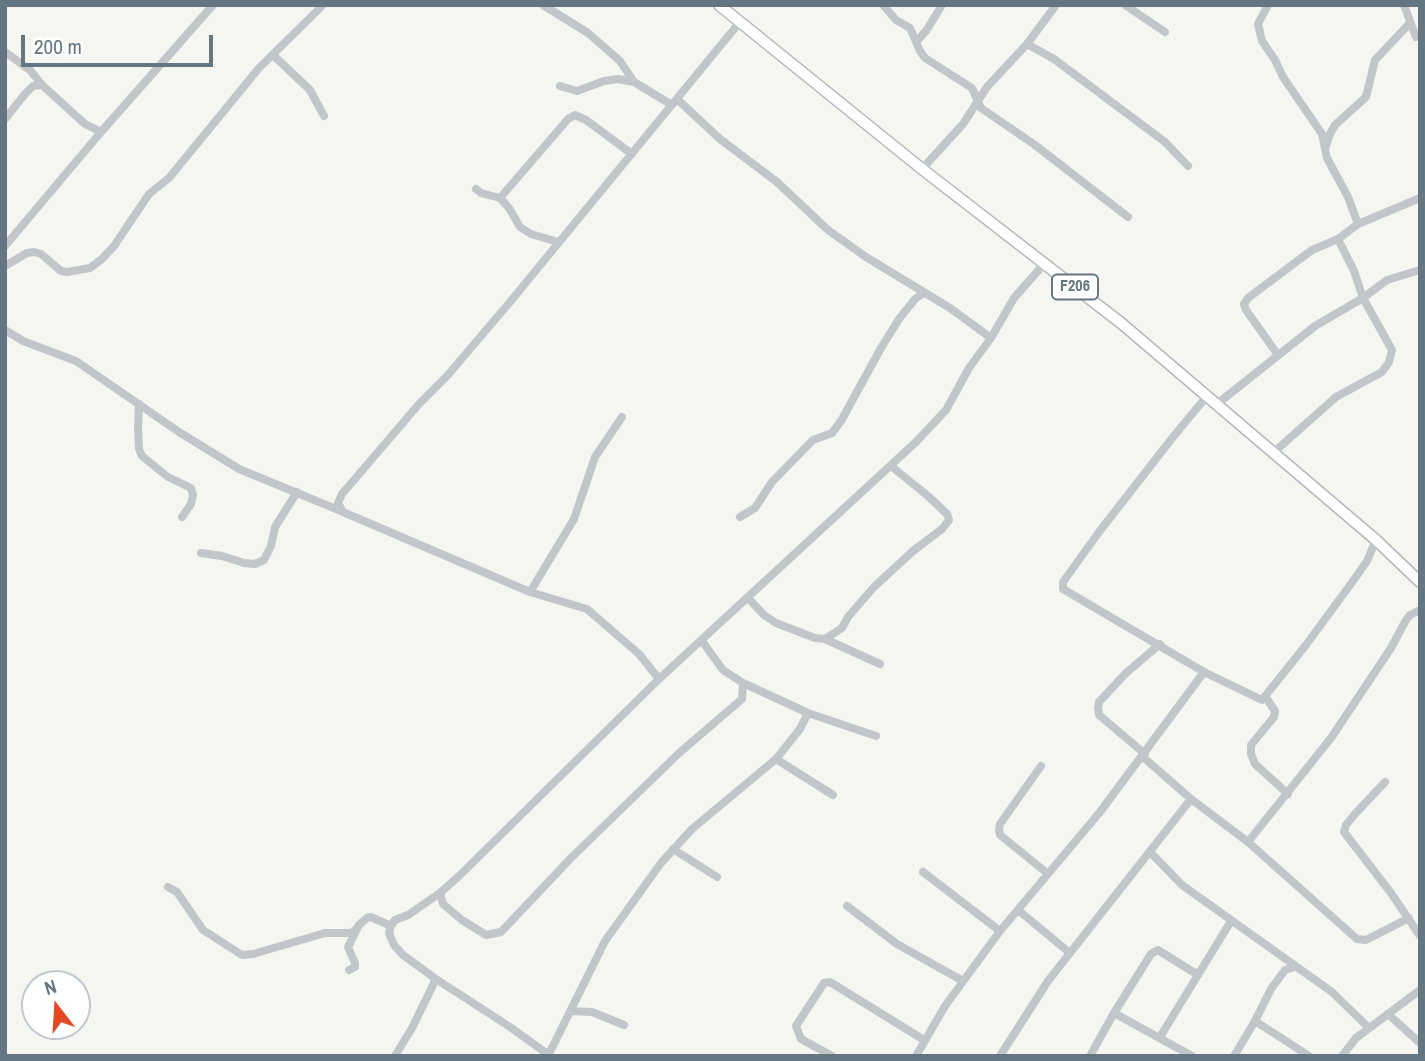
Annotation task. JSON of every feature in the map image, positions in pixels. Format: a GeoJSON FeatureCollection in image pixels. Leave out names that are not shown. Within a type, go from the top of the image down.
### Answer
{"type":"FeatureCollection","features":[{"type":"Feature","properties":{"kind":"main road","name":"F206"},"geometry":{"type":"LineString","coordinates":[[719,5],[922,169],[1121,323],[1376,540],[1420,582]]}},
{"type":"Feature","properties":{"kind":"street"},"geometry":{"type":"LineString","coordinates":[[5,246],[213,5]]}},
{"type":"Feature","properties":{"kind":"street"},"geometry":{"type":"LineString","coordinates":[[5,266],[34,251],[61,271],[67,272],[90,268],[102,259],[149,194],[169,178],[247,83],[323,5]]}},
{"type":"Feature","properties":{"kind":"street"},"geometry":{"type":"LineString","coordinates":[[543,5],[588,33],[620,61],[634,82]]}},
{"type":"Feature","properties":{"kind":"street"},"geometry":{"type":"LineString","coordinates":[[883,5],[896,20],[910,28],[925,58],[972,88],[981,108],[1035,145],[1128,217]]}},
{"type":"Feature","properties":{"kind":"street"},"geometry":{"type":"LineString","coordinates":[[917,41],[942,5]]}},
{"type":"Feature","properties":{"kind":"street"},"geometry":{"type":"LineString","coordinates":[[922,169],[963,124],[995,78],[1027,44],[1056,5]]}},
{"type":"Feature","properties":{"kind":"street"},"geometry":{"type":"LineString","coordinates":[[1125,5],[1165,32]]}},
{"type":"Feature","properties":{"kind":"street"},"geometry":{"type":"LineString","coordinates":[[1268,5],[1258,24],[1262,41],[1322,134],[1327,158],[1348,197],[1358,224]]}},
{"type":"Feature","properties":{"kind":"street"},"geometry":{"type":"LineString","coordinates":[[1404,5],[1416,37]]}},
{"type":"Feature","properties":{"kind":"street"},"geometry":{"type":"LineString","coordinates":[[341,510],[338,503],[342,494],[510,302],[739,23]]}},
{"type":"Feature","properties":{"kind":"street"},"geometry":{"type":"LineString","coordinates":[[1327,158],[1329,134],[1335,125],[1366,97],[1375,60],[1410,23]]}},
{"type":"Feature","properties":{"kind":"street"},"geometry":{"type":"LineString","coordinates":[[1027,44],[1054,59],[1165,142],[1188,166]]}},
{"type":"Feature","properties":{"kind":"street"},"geometry":{"type":"LineString","coordinates":[[5,52],[30,70],[42,85],[85,124],[101,132]]}},
{"type":"Feature","properties":{"kind":"street"},"geometry":{"type":"LineString","coordinates":[[273,55],[310,90],[324,116]]}},
{"type":"Feature","properties":{"kind":"street"},"geometry":{"type":"LineString","coordinates":[[560,86],[577,91],[618,79],[634,82],[674,102],[777,182],[828,230],[866,257],[950,308],[991,338]]}},
{"type":"Feature","properties":{"kind":"street"},"geometry":{"type":"LineString","coordinates":[[5,119],[33,86],[42,85]]}},
{"type":"Feature","properties":{"kind":"street"},"geometry":{"type":"LineString","coordinates":[[500,198],[568,119],[575,115],[632,154]]}},
{"type":"Feature","properties":{"kind":"street"},"geometry":{"type":"LineString","coordinates":[[476,188],[481,193],[500,198],[520,227],[531,234],[558,242]]}},
{"type":"Feature","properties":{"kind":"street"},"geometry":{"type":"LineString","coordinates":[[1278,355],[1244,304],[1312,250],[1338,239],[1358,224],[1420,198]]}},
{"type":"Feature","properties":{"kind":"street"},"geometry":{"type":"LineString","coordinates":[[1273,453],[1336,397],[1382,372],[1389,362],[1392,349],[1363,298],[1354,271],[1338,239]]}},
{"type":"Feature","properties":{"kind":"street"},"geometry":{"type":"LineString","coordinates":[[808,713],[800,729],[776,759],[692,829],[673,849],[605,941],[548,1055],[436,979],[403,955],[394,945],[389,933],[396,920],[440,893],[472,864],[659,678],[891,466],[946,410],[969,368],[991,338],[1014,298],[1045,263]]}},
{"type":"Feature","properties":{"kind":"street"},"geometry":{"type":"LineString","coordinates":[[1217,404],[1315,326],[1363,298],[1387,280],[1420,270]]}},
{"type":"Feature","properties":{"kind":"street"},"geometry":{"type":"LineString","coordinates":[[740,517],[755,508],[772,482],[813,440],[832,433],[899,319],[915,299],[924,293]]}},
{"type":"Feature","properties":{"kind":"street"},"geometry":{"type":"LineString","coordinates":[[5,330],[23,341],[76,362],[239,469],[341,510],[530,593],[587,609],[639,654],[659,678]]}},
{"type":"Feature","properties":{"kind":"street"},"geometry":{"type":"LineString","coordinates":[[1207,396],[1127,495],[1062,582],[1063,589],[1204,672],[1262,700],[1367,561],[1376,540]]}},
{"type":"Feature","properties":{"kind":"street"},"geometry":{"type":"LineString","coordinates":[[139,404],[139,449],[142,456],[168,477],[191,488],[191,504],[182,517]]}},
{"type":"Feature","properties":{"kind":"street"},"geometry":{"type":"LineString","coordinates":[[530,593],[574,519],[594,457],[622,417]]}},
{"type":"Feature","properties":{"kind":"street"},"geometry":{"type":"LineString","coordinates":[[825,639],[842,628],[869,592],[949,520],[947,514],[928,496],[891,466]]}},
{"type":"Feature","properties":{"kind":"street"},"geometry":{"type":"LineString","coordinates":[[201,552],[222,555],[244,563],[255,564],[264,560],[271,546],[275,527],[297,492]]}},
{"type":"Feature","properties":{"kind":"street"},"geometry":{"type":"LineString","coordinates":[[748,598],[776,623],[815,638],[825,639],[880,664]]}},
{"type":"Feature","properties":{"kind":"street"},"geometry":{"type":"LineString","coordinates":[[1248,842],[1345,719],[1406,620],[1420,610]]}},
{"type":"Feature","properties":{"kind":"street"},"geometry":{"type":"LineString","coordinates":[[702,641],[723,670],[743,683],[808,713],[876,736]]}},
{"type":"Feature","properties":{"kind":"street"},"geometry":{"type":"LineString","coordinates":[[1160,645],[1099,702],[1099,715],[1191,799],[1248,842],[1357,939],[1366,940],[1409,918]]}},
{"type":"Feature","properties":{"kind":"street"},"geometry":{"type":"LineString","coordinates":[[916,1056],[924,1040],[1000,931],[1144,755],[1204,672]]}},
{"type":"Feature","properties":{"kind":"street"},"geometry":{"type":"LineString","coordinates":[[440,893],[443,904],[462,920],[486,935],[501,932],[571,858],[678,754],[742,699],[743,683]]}},
{"type":"Feature","properties":{"kind":"street"},"geometry":{"type":"LineString","coordinates":[[1265,696],[1275,711],[1251,745],[1251,754],[1255,764],[1288,794]]}},
{"type":"Feature","properties":{"kind":"street"},"geometry":{"type":"LineString","coordinates":[[776,759],[833,795]]}},
{"type":"Feature","properties":{"kind":"street"},"geometry":{"type":"LineString","coordinates":[[1041,766],[1000,824],[999,830],[1000,835],[1047,873]]}},
{"type":"Feature","properties":{"kind":"street"},"geometry":{"type":"LineString","coordinates":[[1385,782],[1355,814],[1344,832],[1420,936]]}},
{"type":"Feature","properties":{"kind":"street"},"geometry":{"type":"LineString","coordinates":[[1000,1056],[1035,1000],[1191,799]]}},
{"type":"Feature","properties":{"kind":"street"},"geometry":{"type":"LineString","coordinates":[[673,849],[717,877]]}},
{"type":"Feature","properties":{"kind":"street"},"geometry":{"type":"LineString","coordinates":[[1150,852],[1182,885],[1332,992],[1369,1028]]}},
{"type":"Feature","properties":{"kind":"street"},"geometry":{"type":"LineString","coordinates":[[923,872],[1000,931]]}},
{"type":"Feature","properties":{"kind":"street"},"geometry":{"type":"LineString","coordinates":[[168,887],[177,892],[203,930],[242,955],[325,933],[351,933],[367,918],[391,926]]}},
{"type":"Feature","properties":{"kind":"street"},"geometry":{"type":"LineString","coordinates":[[847,906],[897,944],[963,982]]}},
{"type":"Feature","properties":{"kind":"street"},"geometry":{"type":"LineString","coordinates":[[1018,910],[1070,953]]}},
{"type":"Feature","properties":{"kind":"street"},"geometry":{"type":"LineString","coordinates":[[1160,1037],[1231,921]]}},
{"type":"Feature","properties":{"kind":"street"},"geometry":{"type":"LineString","coordinates":[[349,970],[355,967],[348,947],[356,929]]}},
{"type":"Feature","properties":{"kind":"street"},"geometry":{"type":"LineString","coordinates":[[1090,1056],[1151,954],[1158,950],[1198,975]]}},
{"type":"Feature","properties":{"kind":"street"},"geometry":{"type":"LineString","coordinates":[[1234,1056],[1268,993],[1282,974],[1295,967]]}},
{"type":"Feature","properties":{"kind":"street"},"geometry":{"type":"LineString","coordinates":[[395,1056],[436,979]]}},
{"type":"Feature","properties":{"kind":"street"},"geometry":{"type":"LineString","coordinates":[[832,1056],[801,1039],[796,1027],[824,983],[830,982],[924,1040]]}},
{"type":"Feature","properties":{"kind":"street"},"geometry":{"type":"LineString","coordinates":[[1342,1056],[1356,1038],[1420,990]]}},
{"type":"Feature","properties":{"kind":"street"},"geometry":{"type":"LineString","coordinates":[[571,1011],[592,1012],[624,1025]]}},
{"type":"Feature","properties":{"kind":"street"},"geometry":{"type":"LineString","coordinates":[[1114,1013],[1192,1056]]}},
{"type":"Feature","properties":{"kind":"street"},"geometry":{"type":"LineString","coordinates":[[1388,1014],[1420,1043]]}},
{"type":"Feature","properties":{"kind":"street"},"geometry":{"type":"LineString","coordinates":[[1255,1021],[1309,1056]]}}]}
